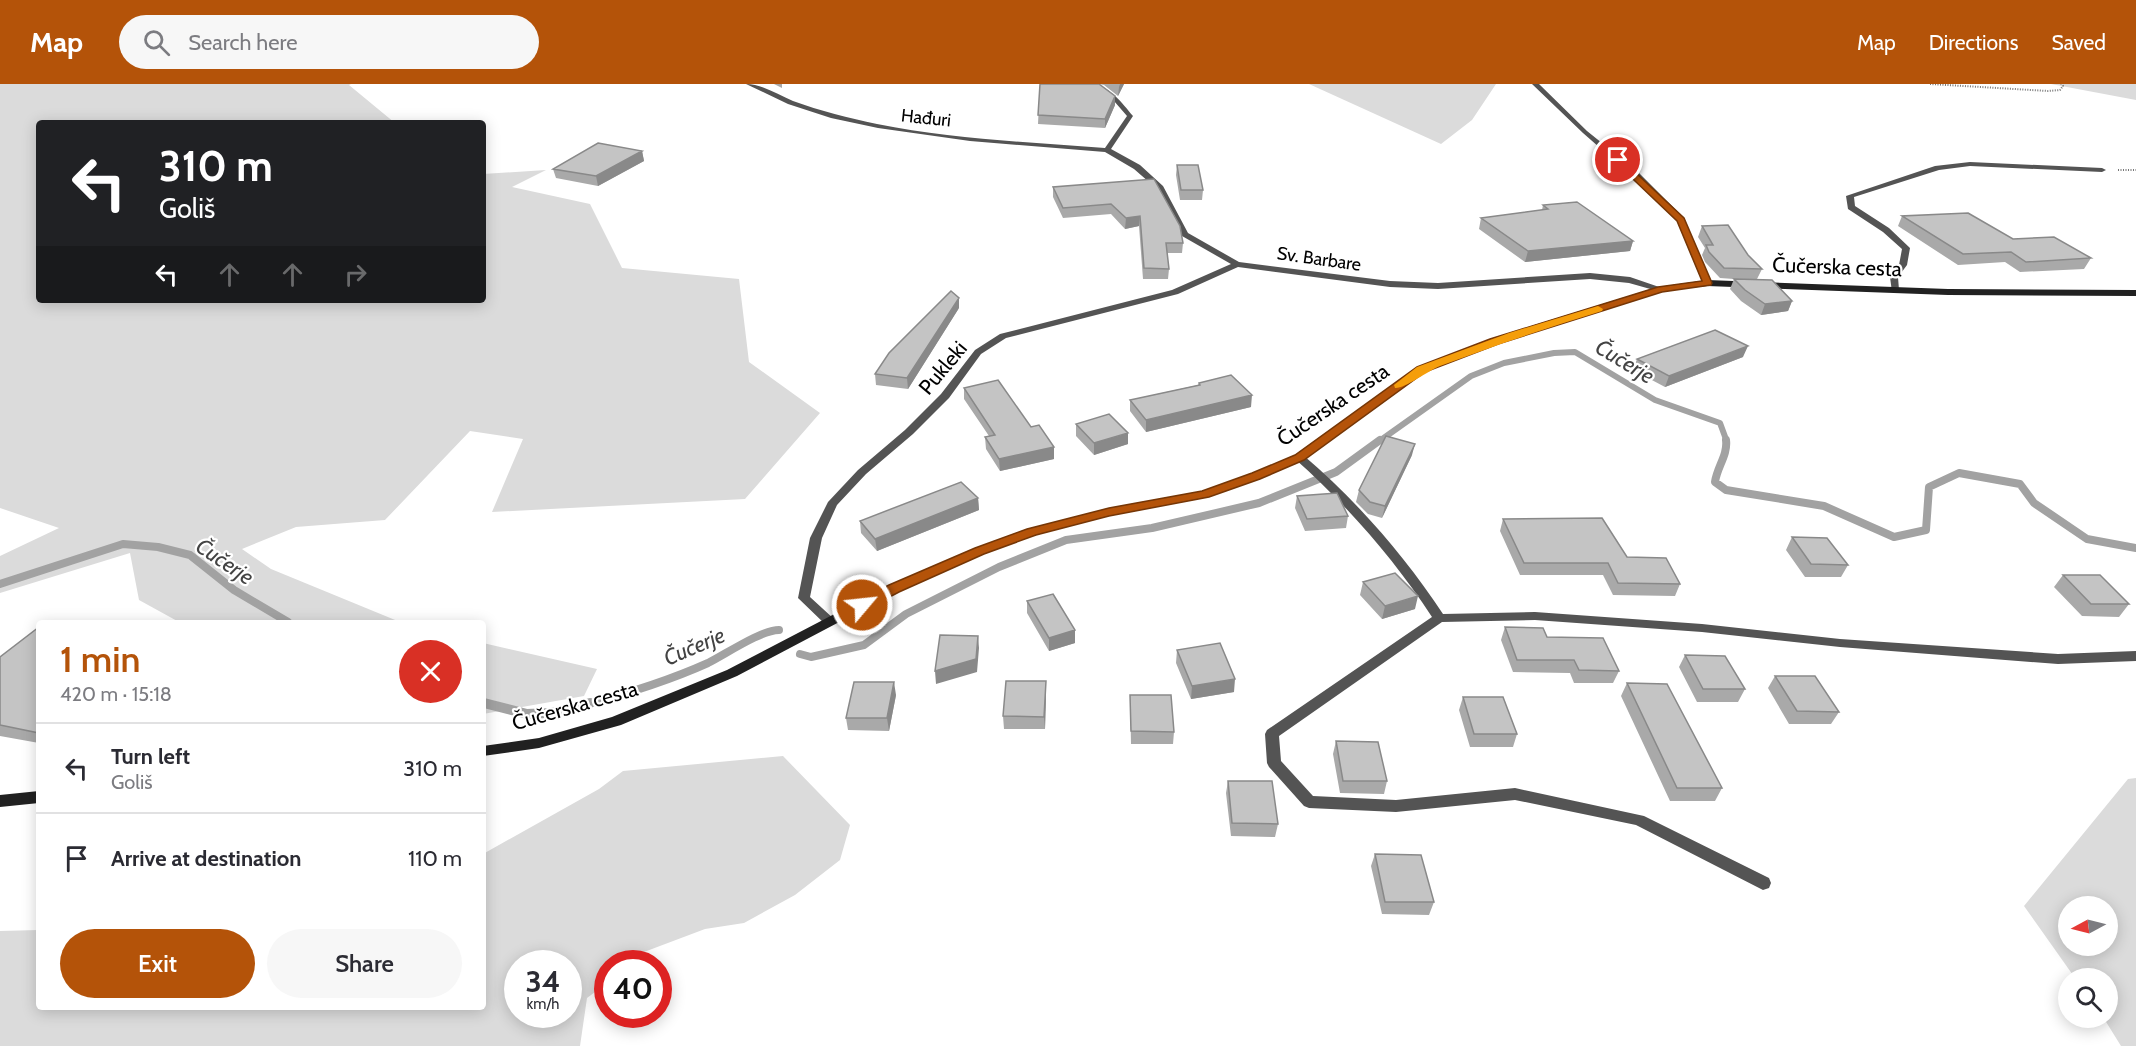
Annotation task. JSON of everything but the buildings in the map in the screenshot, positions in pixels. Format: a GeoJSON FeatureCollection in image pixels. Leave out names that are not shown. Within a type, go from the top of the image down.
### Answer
{"type":"FeatureCollection","features":[{"type":"Feature","properties":{"kind":"street","name":"Hađuri"},"geometry":{"type":"LineString","coordinates":[[750,84],[781,100],[887,129],[1107,150]]}},
{"type":"Feature","properties":{"kind":"street"},"geometry":{"type":"LineString","coordinates":[[1094,84],[1116,100],[1130,116],[1107,150]]}},
{"type":"Feature","properties":{"kind":"street"},"geometry":{"type":"LineString","coordinates":[[1534,84],[1585,132],[1635,174],[1681,220],[1707,283]]}},
{"type":"Feature","properties":{"kind":"street","name":"Sv. Barbare"},"geometry":{"type":"LineString","coordinates":[[1107,150],[1137,167],[1160,188],[1185,234],[1237,264],[1390,284],[1438,286],[1590,276],[1630,280],[1661,289]]}},
{"type":"Feature","properties":{"kind":"street"},"geometry":{"type":"LineString","coordinates":[[1895,290],[1894,277],[1903,265],[1906,248],[1886,230],[1851,207],[1850,196],[1938,168],[1970,164],[2102,170]]}},
{"type":"Feature","properties":{"kind":"street","name":"Pukleki"},"geometry":{"type":"LineString","coordinates":[[830,622],[804,598],[816,537],[832,504],[861,472],[909,432],[945,396],[978,352],[1003,336],[1175,292],[1237,264]]}},
{"type":"Feature","properties":{"kind":"street","name":"Čučerska cesta"},"geometry":{"type":"LineString","coordinates":[[486,751],[539,743],[616,721],[732,673],[894,588],[1031,532],[1109,512],[1204,494],[1299,457],[1421,370],[1512,335],[1661,289],[1707,283],[1895,290],[2136,293]]}},
{"type":"Feature","properties":{"kind":"street"},"geometry":{"type":"LineString","coordinates":[[1299,457],[1310,469],[1329,483],[1414,580],[1439,618]]}},
{"type":"Feature","properties":{"kind":"street"},"geometry":{"type":"LineString","coordinates":[[1763,882],[1639,820],[1515,794],[1396,806],[1309,802],[1274,763],[1272,734],[1439,618],[1557,618],[1702,628],[1840,643],[2058,659],[2136,656]]}},
{"type":"Feature","properties":{"kind":"street"},"geometry":{"type":"LineString","coordinates":[[0,801],[36,797]]}},
{"type":"Feature","properties":{"kind":"path"},"geometry":{"type":"LineString","coordinates":[[1930,84],[2048,91],[2060,90],[2063,86],[2061,84]]}},
{"type":"Feature","properties":{"kind":"shaded area"},"geometry":{"type":"Polygon","coordinates":[[[0,84],[351,84],[349,85],[391,120],[36,120],[36,303],[486,303],[486,174],[546,170],[512,187],[590,204],[622,268],[739,279],[749,362],[820,413],[745,499],[492,512],[523,439],[470,431],[385,520],[296,527],[242,549],[271,569],[395,620],[175,620],[139,600],[130,553],[0,593],[0,556],[59,528],[0,508],[0,84]]]}},
{"type":"Feature","properties":{"kind":"shaded area"},"geometry":{"type":"Polygon","coordinates":[[[1309,84],[1496,84],[1472,120],[1441,144],[1309,84]]]}},
{"type":"Feature","properties":{"kind":"shaded area"},"geometry":{"type":"Polygon","coordinates":[[[2051,84],[2136,84],[2136,100],[2051,84]]]}},
{"type":"Feature","properties":{"kind":"shaded area"},"geometry":{"type":"Polygon","coordinates":[[[486,644],[597,669],[584,696],[486,713],[486,644]]]}},
{"type":"Feature","properties":{"kind":"shaded area"},"geometry":{"type":"Polygon","coordinates":[[[783,756],[850,825],[840,860],[795,895],[744,923],[705,929],[649,950],[594,950],[594,993],[587,998],[580,1046],[0,1046],[0,931],[36,930],[36,1010],[486,1010],[486,852],[599,789],[623,771],[783,756]]]}},
{"type":"Feature","properties":{"kind":"shaded area"},"geometry":{"type":"Polygon","coordinates":[[[2136,778],[2136,1046],[2121,1046],[2110,1028],[2118,1028],[2118,968],[2068,968],[2059,956],[2118,956],[2118,896],[2058,896],[2058,954],[2024,906],[2128,779],[2136,778]]]}},
{"type":"Feature","properties":{"kind":"waterway","name":"Čučerje"},"geometry":{"type":"LineString","coordinates":[[1378,442],[1471,376],[1504,363],[1554,353],[1575,352],[1655,400],[1720,423],[1727,442]]}},
{"type":"Feature","properties":{"kind":"waterway","name":"Čučerje"},"geometry":{"type":"LineString","coordinates":[[800,654],[811,657],[864,645],[906,614],[999,567],[1066,540],[1152,528],[1259,503],[1336,472],[1380,440]]}},
{"type":"Feature","properties":{"kind":"waterway","name":"Čučerje"},"geometry":{"type":"LineString","coordinates":[[1726,440],[1725,451],[1715,482],[1726,490],[1824,506],[1894,537],[1926,530],[1929,487],[1959,473],[2020,484],[2034,503],[2087,539],[2136,548]]}},
{"type":"Feature","properties":{"kind":"waterway","name":"Čučerje"},"geometry":{"type":"LineString","coordinates":[[0,584],[123,544],[158,547],[190,555],[234,590],[285,620]]}},
{"type":"Feature","properties":{"kind":"waterway","name":"Čučerje"},"geometry":{"type":"LineString","coordinates":[[584,705],[678,676],[708,663],[753,638],[779,630]]}},
{"type":"Feature","properties":{"kind":"waterway","name":"Čučerje"},"geometry":{"type":"LineString","coordinates":[[486,704],[527,714],[551,713],[590,703]]}},
{"type":"Feature","properties":{"kind":"waterway","name":"Čučerje"},"geometry":{"type":"LineString","coordinates":[[486,704],[490,705]]}},
{"type":"Feature","properties":{"kind":"slow traffic"},"geometry":{"type":"LineString","coordinates":[[1399,385],[1421,370],[1512,335],[1598,309]]}},
{"type":"Feature","properties":{"kind":"route"},"geometry":{"type":"LineString","coordinates":[[862,605],[894,588],[1031,532],[1109,512],[1204,494],[1256,476],[1299,457],[1421,370],[1512,335],[1661,289],[1707,283],[1681,220],[1618,160]]}}]}
